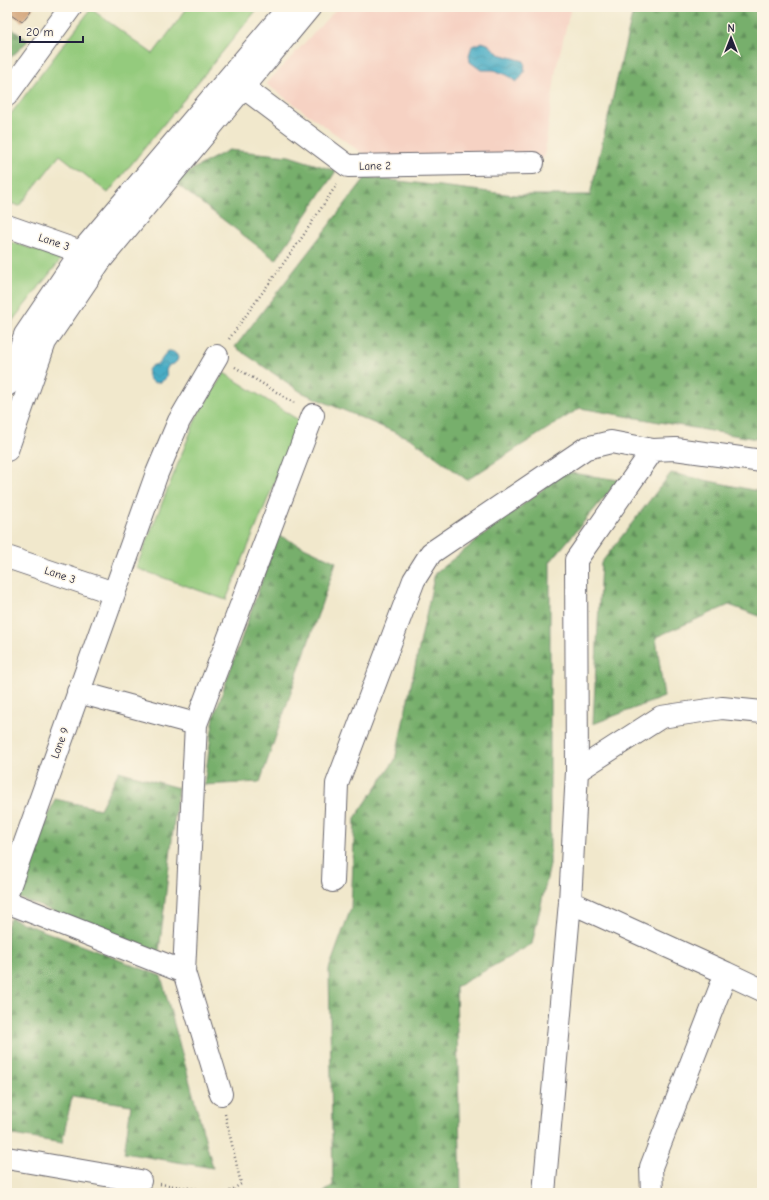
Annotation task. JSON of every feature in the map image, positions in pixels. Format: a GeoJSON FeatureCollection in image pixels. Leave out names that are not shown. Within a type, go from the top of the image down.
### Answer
{"type":"FeatureCollection","features":[{"type":"Feature","properties":{"kind":"street"},"geometry":{"type":"LineString","coordinates":[[7,95],[71,7]]}},
{"type":"Feature","properties":{"kind":"street"},"geometry":{"type":"LineString","coordinates":[[7,385],[25,335],[289,7]]}},
{"type":"Feature","properties":{"kind":"street"},"geometry":{"type":"LineString","coordinates":[[7,450],[45,342],[90,256],[243,87],[310,7]]}},
{"type":"Feature","properties":{"kind":"street","name":"Lane 2"},"geometry":{"type":"LineString","coordinates":[[243,87],[348,166],[533,163]]}},
{"type":"Feature","properties":{"kind":"street","name":"Lane 3"},"geometry":{"type":"LineString","coordinates":[[7,226],[90,256]]}},
{"type":"Feature","properties":{"kind":"street","name":"Lane 9"},"geometry":{"type":"LineString","coordinates":[[7,893],[157,473],[179,421],[217,356]]}},
{"type":"Feature","properties":{"kind":"street"},"geometry":{"type":"LineString","coordinates":[[221,1094],[184,972],[196,724],[313,415]]}},
{"type":"Feature","properties":{"kind":"street"},"geometry":{"type":"LineString","coordinates":[[333,881],[337,784],[414,580],[431,553],[586,448],[611,442],[653,450],[675,449],[762,461]]}},
{"type":"Feature","properties":{"kind":"street"},"geometry":{"type":"LineString","coordinates":[[544,1193],[570,902],[577,771],[576,560],[653,450]]}},
{"type":"Feature","properties":{"kind":"street","name":"Lane 3"},"geometry":{"type":"LineString","coordinates":[[7,557],[114,593]]}},
{"type":"Feature","properties":{"kind":"street"},"geometry":{"type":"LineString","coordinates":[[78,692],[196,724]]}},
{"type":"Feature","properties":{"kind":"street"},"geometry":{"type":"LineString","coordinates":[[577,771],[661,717],[722,708],[762,712]]}},
{"type":"Feature","properties":{"kind":"street"},"geometry":{"type":"LineString","coordinates":[[7,902],[184,972]]}},
{"type":"Feature","properties":{"kind":"street"},"geometry":{"type":"LineString","coordinates":[[570,902],[762,990]]}},
{"type":"Feature","properties":{"kind":"street"},"geometry":{"type":"LineString","coordinates":[[652,1193],[651,1167],[726,973]]}},
{"type":"Feature","properties":{"kind":"street"},"geometry":{"type":"LineString","coordinates":[[7,1158],[140,1181]]}},
{"type":"Feature","properties":{"kind":"path"},"geometry":{"type":"LineString","coordinates":[[313,415],[217,356],[301,239],[348,166]]}},
{"type":"Feature","properties":{"kind":"path"},"geometry":{"type":"LineString","coordinates":[[140,1181],[226,1193],[241,1184],[221,1094]]}},
{"type":"Feature","properties":{"kind":"shaded area"},"geometry":{"type":"Polygon","coordinates":[[[338,7],[571,7],[556,69],[544,158],[377,164],[266,84],[338,7]]]}},
{"type":"Feature","properties":{"kind":"green space"},"geometry":{"type":"Polygon","coordinates":[[[188,7],[259,7],[108,193],[60,155],[19,206],[7,202],[7,119],[91,9],[153,54],[188,7]]]}},
{"type":"Feature","properties":{"kind":"green space"},"geometry":{"type":"Polygon","coordinates":[[[634,7],[762,7],[762,440],[580,408],[467,480],[413,440],[301,392],[235,347],[366,177],[514,195],[590,195],[634,7]]]}},
{"type":"Feature","properties":{"kind":"green space"},"geometry":{"type":"Polygon","coordinates":[[[7,25],[28,41],[7,61],[7,25]]]}},
{"type":"Feature","properties":{"kind":"green space"},"geometry":{"type":"Polygon","coordinates":[[[229,150],[289,156],[336,171],[276,260],[175,183],[193,169],[229,150]]]}},
{"type":"Feature","properties":{"kind":"green space"},"geometry":{"type":"Polygon","coordinates":[[[7,241],[62,258],[13,320],[7,336],[7,241]]]}},
{"type":"Feature","properties":{"kind":"green space"},"geometry":{"type":"Polygon","coordinates":[[[224,373],[300,421],[226,600],[136,568],[197,416],[224,373]]]}},
{"type":"Feature","properties":{"kind":"green space"},"geometry":{"type":"Polygon","coordinates":[[[565,472],[619,480],[550,562],[550,865],[532,944],[456,987],[461,1193],[323,1193],[333,1185],[329,969],[351,908],[355,818],[395,760],[435,573],[565,472]]]}},
{"type":"Feature","properties":{"kind":"green space"},"geometry":{"type":"Polygon","coordinates":[[[671,473],[762,492],[762,617],[729,605],[656,637],[664,697],[593,724],[601,563],[671,473]]]}},
{"type":"Feature","properties":{"kind":"green space"},"geometry":{"type":"Polygon","coordinates":[[[278,535],[336,562],[260,782],[204,785],[214,716],[278,535]]]}},
{"type":"Feature","properties":{"kind":"green space"},"geometry":{"type":"Polygon","coordinates":[[[119,771],[178,788],[159,952],[16,897],[55,799],[100,809],[119,771]]]}},
{"type":"Feature","properties":{"kind":"green space"},"geometry":{"type":"Polygon","coordinates":[[[10,918],[161,976],[213,1168],[124,1153],[131,1105],[72,1096],[62,1143],[7,1134],[7,927],[10,918]]]}},
{"type":"Feature","properties":{"kind":"water"},"geometry":{"type":"Polygon","coordinates":[[[482,42],[488,44],[499,54],[524,61],[524,73],[519,80],[516,82],[507,75],[494,70],[481,70],[470,62],[469,55],[472,46],[482,42]]]}},
{"type":"Feature","properties":{"kind":"water"},"geometry":{"type":"Polygon","coordinates":[[[168,351],[176,354],[178,357],[177,361],[174,364],[169,365],[166,370],[165,379],[157,383],[153,382],[148,376],[149,369],[158,364],[168,351]]]}},
{"type":"Feature","properties":{"kind":"building"},"geometry":{"type":"Polygon","coordinates":[[[7,7],[34,7],[22,22],[7,11],[7,7]]]}}]}
